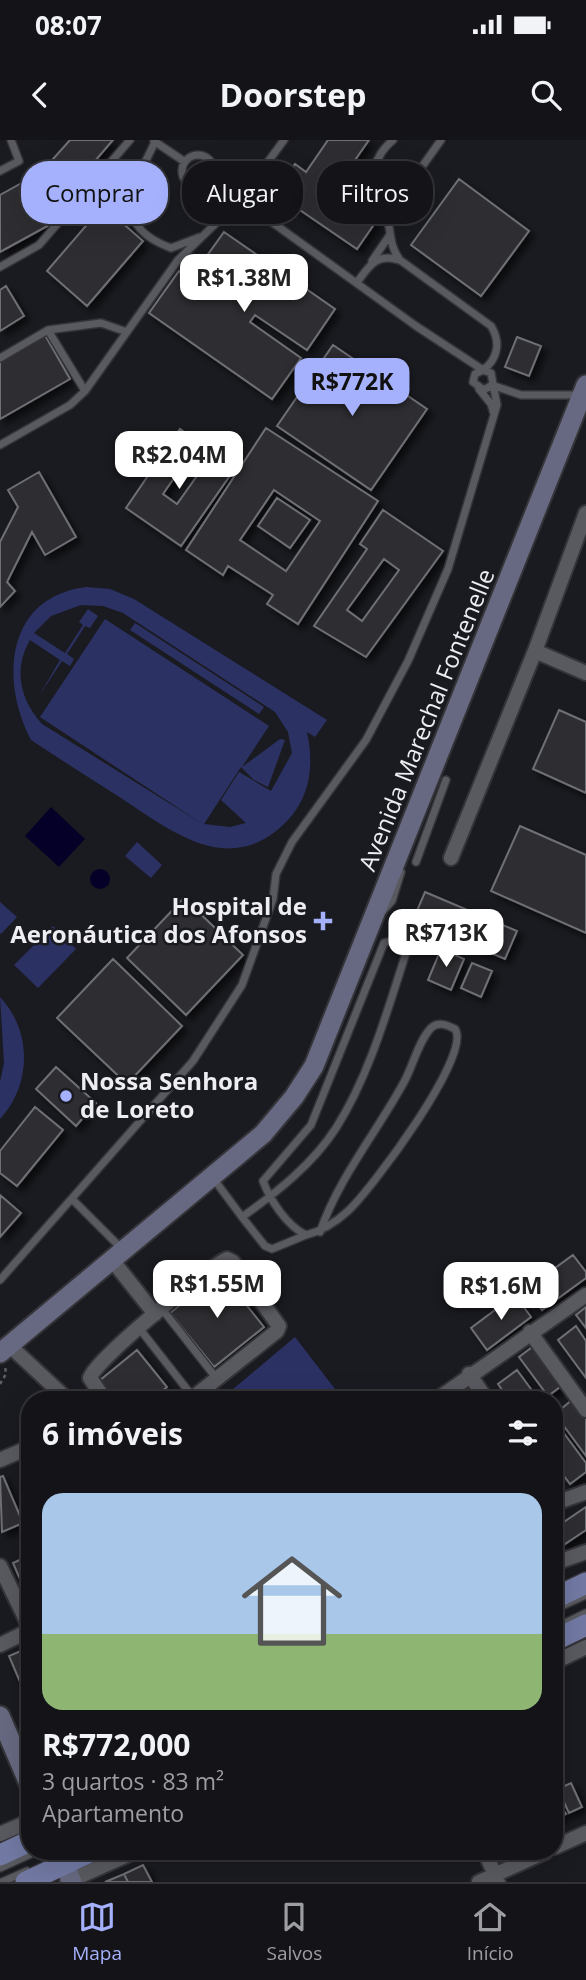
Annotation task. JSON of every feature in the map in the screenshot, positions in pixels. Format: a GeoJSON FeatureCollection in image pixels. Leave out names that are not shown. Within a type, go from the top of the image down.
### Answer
{"type":"FeatureCollection","features":[{"type":"Feature","properties":{"kind":"main road","name":"Avenida Marechal Fontenelle"},"geometry":{"type":"LineString","coordinates":[[3,1344],[118,1256],[263,1134],[294,1097],[314,1066],[373,922],[411,847],[584,390]]}},
{"type":"Feature","properties":{"kind":"main road"},"geometry":{"type":"LineString","coordinates":[[563,1594],[586,1583]]}},
{"type":"Feature","properties":{"kind":"main road"},"geometry":{"type":"LineString","coordinates":[[563,1636],[586,1625]]}},
{"type":"Feature","properties":{"kind":"main road"},"geometry":{"type":"LineString","coordinates":[[0,1716],[21,1765]]}},
{"type":"Feature","properties":{"kind":"main road"},"geometry":{"type":"LineString","coordinates":[[0,1855],[21,1845]]}},
{"type":"Feature","properties":{"kind":"main road"},"geometry":{"type":"LineString","coordinates":[[26,1882],[66,1867]]}},
{"type":"Feature","properties":{"kind":"street"},"geometry":{"type":"LineString","coordinates":[[451,858],[535,651],[586,513]]}},
{"type":"Feature","properties":{"kind":"street"},"geometry":{"type":"LineString","coordinates":[[535,651],[586,673]]}},
{"type":"Feature","properties":{"kind":"street"},"geometry":{"type":"LineString","coordinates":[[118,1256],[159,1311]]}},
{"type":"Feature","properties":{"kind":"street"},"geometry":{"type":"LineString","coordinates":[[98,1391],[92,1384],[91,1374],[159,1311],[227,1259],[233,1262],[278,1326],[276,1331],[202,1391]]}},
{"type":"Feature","properties":{"kind":"street"},"geometry":{"type":"LineString","coordinates":[[447,1391],[586,1295]]}},
{"type":"Feature","properties":{"kind":"street"},"geometry":{"type":"LineString","coordinates":[[530,1332],[586,1410]]}},
{"type":"Feature","properties":{"kind":"street"},"geometry":{"type":"LineString","coordinates":[[3,1344],[58,1391]]}},
{"type":"Feature","properties":{"kind":"street"},"geometry":{"type":"LineString","coordinates":[[469,1374],[481,1391]]}},
{"type":"Feature","properties":{"kind":"street"},"geometry":{"type":"LineString","coordinates":[[0,1460],[21,1451]]}},
{"type":"Feature","properties":{"kind":"street"},"geometry":{"type":"LineString","coordinates":[[563,1499],[586,1492]]}},
{"type":"Feature","properties":{"kind":"street"},"geometry":{"type":"LineString","coordinates":[[563,1560],[586,1552]]}},
{"type":"Feature","properties":{"kind":"street"},"geometry":{"type":"LineString","coordinates":[[0,1566],[21,1610]]}},
{"type":"Feature","properties":{"kind":"street"},"geometry":{"type":"LineString","coordinates":[[0,1645],[21,1634]]}},
{"type":"Feature","properties":{"kind":"street"},"geometry":{"type":"LineString","coordinates":[[563,1657],[586,1647]]}},
{"type":"Feature","properties":{"kind":"street"},"geometry":{"type":"LineString","coordinates":[[0,1834],[21,1825]]}},
{"type":"Feature","properties":{"kind":"street"},"geometry":{"type":"LineString","coordinates":[[563,1843],[586,1833]]}},
{"type":"Feature","properties":{"kind":"street"},"geometry":{"type":"LineString","coordinates":[[66,1867],[98,1860]]}},
{"type":"Feature","properties":{"kind":"street"},"geometry":{"type":"LineString","coordinates":[[488,1860],[496,1878]]}},
{"type":"Feature","properties":{"kind":"street"},"geometry":{"type":"LineString","coordinates":[[479,1882],[496,1878],[530,1860]]}},
{"type":"Feature","properties":{"kind":"lane"},"geometry":{"type":"LineString","coordinates":[[0,171],[19,160],[11,140]]}},
{"type":"Feature","properties":{"kind":"lane"},"geometry":{"type":"LineString","coordinates":[[0,267],[39,245],[130,140]]}},
{"type":"Feature","properties":{"kind":"lane"},"geometry":{"type":"LineString","coordinates":[[269,161],[284,140]]}},
{"type":"Feature","properties":{"kind":"lane"},"geometry":{"type":"LineString","coordinates":[[378,161],[384,148],[393,140]]}},
{"type":"Feature","properties":{"kind":"lane"},"geometry":{"type":"LineString","coordinates":[[426,161],[441,140]]}},
{"type":"Feature","properties":{"kind":"lane"},"geometry":{"type":"LineString","coordinates":[[184,161],[154,141],[136,181],[130,208],[133,223],[151,241],[171,248],[204,236]]}},
{"type":"Feature","properties":{"kind":"lane"},"geometry":{"type":"LineString","coordinates":[[186,161],[195,155],[207,157],[210,161]]}},
{"type":"Feature","properties":{"kind":"lane"},"geometry":{"type":"LineString","coordinates":[[0,445],[70,405],[85,391],[178,260],[216,224]]}},
{"type":"Feature","properties":{"kind":"lane"},"geometry":{"type":"LineString","coordinates":[[0,1280],[193,1061],[242,985],[273,899],[276,874],[292,842],[366,740],[408,661],[448,569],[497,405],[492,385],[493,377],[416,326],[358,281],[275,224]]}},
{"type":"Feature","properties":{"kind":"lane"},"geometry":{"type":"LineString","coordinates":[[388,224],[390,245],[400,260]]}},
{"type":"Feature","properties":{"kind":"lane"},"geometry":{"type":"LineString","coordinates":[[358,281],[389,235]]}},
{"type":"Feature","properties":{"kind":"lane"},"geometry":{"type":"LineString","coordinates":[[371,263],[388,256],[400,260],[491,326],[498,341],[496,351],[491,364],[473,378],[491,404],[494,415]]}},
{"type":"Feature","properties":{"kind":"lane"},"geometry":{"type":"LineString","coordinates":[[0,358],[48,330],[101,323],[127,332]]}},
{"type":"Feature","properties":{"kind":"lane"},"geometry":{"type":"LineString","coordinates":[[48,330],[85,391]]}},
{"type":"Feature","properties":{"kind":"lane"},"geometry":{"type":"LineString","coordinates":[[479,389],[484,390],[492,385]]}},
{"type":"Feature","properties":{"kind":"lane"},"geometry":{"type":"LineString","coordinates":[[492,385],[521,395],[584,390]]}},
{"type":"Feature","properties":{"kind":"lane"},"geometry":{"type":"LineString","coordinates":[[416,862],[411,847],[446,780]]}},
{"type":"Feature","properties":{"kind":"lane"},"geometry":{"type":"LineString","coordinates":[[242,1217],[271,1197],[311,1158],[345,1114],[382,1028],[406,953],[405,946],[397,939],[384,943],[311,1125],[263,1181],[271,1197],[292,1225],[306,1235]]}},
{"type":"Feature","properties":{"kind":"lane"},"geometry":{"type":"LineString","coordinates":[[213,1178],[265,1246],[272,1249],[320,1232],[355,1204],[401,1147],[449,1065],[459,1041],[455,1029],[437,1024],[428,1031],[404,1082],[334,1194],[320,1232]]}},
{"type":"Feature","properties":{"kind":"lane"},"geometry":{"type":"LineString","coordinates":[[72,1199],[116,1241],[118,1256]]}},
{"type":"Feature","properties":{"kind":"lane"},"geometry":{"type":"LineString","coordinates":[[159,1311],[217,1379]]}},
{"type":"Feature","properties":{"kind":"lane"},"geometry":{"type":"LineString","coordinates":[[139,1328],[186,1391]]}},
{"type":"Feature","properties":{"kind":"lane"},"geometry":{"type":"LineString","coordinates":[[563,1605],[586,1595]]}},
{"type":"Feature","properties":{"kind":"lane"},"geometry":{"type":"LineString","coordinates":[[563,1624],[586,1613]]}},
{"type":"Feature","properties":{"kind":"lane"},"geometry":{"type":"LineString","coordinates":[[0,1868],[21,1858]]}},
{"type":"Feature","properties":{"kind":"lane"},"geometry":{"type":"LineString","coordinates":[[2,1882],[66,1867]]}},
{"type":"Feature","properties":{"kind":"shaded area"},"geometry":{"type":"Polygon","coordinates":[[[86,587],[110,589],[134,599],[327,720],[315,737],[307,732],[309,779],[301,801],[287,821],[266,838],[245,847],[223,848],[202,844],[161,824],[31,740],[15,693],[13,669],[16,646],[25,625],[39,607],[59,594],[86,587]],[[81,605],[51,616],[34,633],[65,653],[83,625],[79,622],[88,609],[98,616],[90,628],[85,626],[67,654],[74,659],[70,666],[62,661],[39,696],[60,660],[30,640],[22,662],[21,684],[34,715],[42,724],[201,823],[40,717],[105,619],[269,726],[242,767],[280,739],[285,740],[268,787],[254,780],[241,767],[204,824],[230,827],[246,823],[221,800],[239,772],[271,791],[292,753],[288,732],[275,712],[123,613],[103,606],[81,605]]]}},
{"type":"Feature","properties":{"kind":"shaded area"},"geometry":{"type":"Polygon","coordinates":[[[135,623],[264,707],[259,714],[130,630],[135,623]]]}},
{"type":"Feature","properties":{"kind":"shaded area"},"geometry":{"type":"Polygon","coordinates":[[[51,807],[85,839],[59,867],[25,836],[51,807]]]}},
{"type":"Feature","properties":{"kind":"shaded area"},"geometry":{"type":"Polygon","coordinates":[[[137,842],[162,865],[151,878],[125,856],[137,842]]]}},
{"type":"Feature","properties":{"kind":"shaded area"},"geometry":{"type":"Polygon","coordinates":[[[100,869],[107,872],[110,879],[107,886],[100,889],[93,886],[90,879],[93,872],[100,869]]]}},
{"type":"Feature","properties":{"kind":"shaded area"},"geometry":{"type":"Polygon","coordinates":[[[0,902],[17,917],[1,934],[0,933],[0,902]]]}},
{"type":"Feature","properties":{"kind":"shaded area"},"geometry":{"type":"Polygon","coordinates":[[[53,926],[76,949],[38,988],[14,965],[53,926]]]}},
{"type":"Feature","properties":{"kind":"shaded area"},"geometry":{"type":"Polygon","coordinates":[[[0,997],[18,1025],[24,1058],[18,1090],[0,1119],[0,1082],[4,1063],[0,997]]]}},
{"type":"Feature","properties":{"kind":"shaded area"},"geometry":{"type":"Polygon","coordinates":[[[295,1337],[335,1389],[332,1391],[231,1391],[295,1337]]]}},
{"type":"Feature","properties":{"kind":"building"},"geometry":{"type":"Polygon","coordinates":[[[70,140],[113,140],[95,161],[51,161],[70,140]]]}},
{"type":"Feature","properties":{"kind":"building"},"geometry":{"type":"Polygon","coordinates":[[[328,140],[369,140],[354,161],[317,161],[317,222],[303,212],[303,170],[306,172],[328,140]]]}},
{"type":"Feature","properties":{"kind":"building"},"geometry":{"type":"Polygon","coordinates":[[[459,179],[529,231],[481,296],[411,245],[426,224],[433,224],[433,215],[459,179]]]}},
{"type":"Feature","properties":{"kind":"building"},"geometry":{"type":"Polygon","coordinates":[[[21,183],[21,224],[51,224],[0,252],[0,195],[21,183]]]}},
{"type":"Feature","properties":{"kind":"building"},"geometry":{"type":"Polygon","coordinates":[[[87,224],[124,224],[143,241],[87,306],[47,271],[87,224]]]}},
{"type":"Feature","properties":{"kind":"building"},"geometry":{"type":"Polygon","coordinates":[[[320,224],[374,224],[357,249],[320,224]]]}},
{"type":"Feature","properties":{"kind":"building"},"geometry":{"type":"Polygon","coordinates":[[[224,232],[335,309],[307,350],[255,315],[250,322],[301,358],[272,399],[149,313],[179,271],[211,293],[217,285],[196,271],[224,232]]]}},
{"type":"Feature","properties":{"kind":"building"},"geometry":{"type":"Polygon","coordinates":[[[6,286],[24,316],[0,331],[0,290],[6,286]]]}},
{"type":"Feature","properties":{"kind":"building"},"geometry":{"type":"Polygon","coordinates":[[[45,335],[70,379],[0,419],[0,360],[45,335]]]}},
{"type":"Feature","properties":{"kind":"building"},"geometry":{"type":"Polygon","coordinates":[[[517,337],[541,346],[529,376],[505,367],[517,337]]]}},
{"type":"Feature","properties":{"kind":"building"},"geometry":{"type":"Polygon","coordinates":[[[333,345],[427,409],[371,490],[277,426],[333,345]]]}},
{"type":"Feature","properties":{"kind":"building"},"geometry":{"type":"Polygon","coordinates":[[[266,428],[378,501],[298,624],[267,604],[273,595],[228,566],[223,575],[186,550],[266,428]],[[274,490],[240,540],[286,571],[320,521],[274,490]]]}},
{"type":"Feature","properties":{"kind":"building"},"geometry":{"type":"Polygon","coordinates":[[[180,429],[199,442],[163,494],[177,504],[214,452],[236,467],[181,546],[126,508],[180,429]]]}},
{"type":"Feature","properties":{"kind":"building"},"geometry":{"type":"Polygon","coordinates":[[[39,472],[76,537],[45,555],[32,532],[7,582],[15,591],[0,607],[0,542],[18,507],[8,490],[39,472]]]}},
{"type":"Feature","properties":{"kind":"building"},"geometry":{"type":"Polygon","coordinates":[[[277,498],[310,520],[290,548],[258,526],[277,498]]]}},
{"type":"Feature","properties":{"kind":"building"},"geometry":{"type":"Polygon","coordinates":[[[383,510],[443,551],[366,657],[314,626],[367,549],[360,544],[383,510]],[[384,559],[347,610],[362,621],[399,570],[384,559]]]}},
{"type":"Feature","properties":{"kind":"building"},"geometry":{"type":"Polygon","coordinates":[[[559,710],[586,722],[586,793],[533,769],[559,710]]]}},
{"type":"Feature","properties":{"kind":"building"},"geometry":{"type":"Polygon","coordinates":[[[520,826],[586,855],[586,933],[491,891],[520,826]]]}},
{"type":"Feature","properties":{"kind":"building"},"geometry":{"type":"Polygon","coordinates":[[[425,892],[517,931],[505,959],[413,920],[425,892]]]}},
{"type":"Feature","properties":{"kind":"building"},"geometry":{"type":"Polygon","coordinates":[[[184,898],[243,955],[186,1015],[127,958],[184,898]]]}},
{"type":"Feature","properties":{"kind":"building"},"geometry":{"type":"Polygon","coordinates":[[[441,949],[464,959],[451,990],[428,980],[441,949]]]}},
{"type":"Feature","properties":{"kind":"building"},"geometry":{"type":"Polygon","coordinates":[[[113,959],[182,1026],[127,1084],[57,1018],[113,959]]]}},
{"type":"Feature","properties":{"kind":"building"},"geometry":{"type":"Polygon","coordinates":[[[472,963],[492,971],[481,997],[461,988],[472,963]]]}},
{"type":"Feature","properties":{"kind":"building","name":"Nossa Senhora de Loreto"},"geometry":{"type":"Polygon","coordinates":[[[56,1067],[96,1103],[76,1126],[36,1089],[56,1067]]]}},
{"type":"Feature","properties":{"kind":"building"},"geometry":{"type":"Polygon","coordinates":[[[35,1107],[63,1130],[17,1186],[0,1173],[0,1151],[35,1107]]]}},
{"type":"Feature","properties":{"kind":"building"},"geometry":{"type":"Polygon","coordinates":[[[0,1195],[21,1213],[0,1237],[0,1195]]]}},
{"type":"Feature","properties":{"kind":"building"},"geometry":{"type":"Polygon","coordinates":[[[573,1255],[586,1272],[586,1278],[542,1310],[526,1289],[573,1255]]]}},
{"type":"Feature","properties":{"kind":"building"},"geometry":{"type":"Polygon","coordinates":[[[220,1272],[264,1327],[214,1367],[170,1313],[220,1272]]]}},
{"type":"Feature","properties":{"kind":"building"},"geometry":{"type":"Polygon","coordinates":[[[515,1295],[531,1317],[487,1350],[471,1328],[515,1295]]]}},
{"type":"Feature","properties":{"kind":"building"},"geometry":{"type":"Polygon","coordinates":[[[586,1307],[586,1328],[576,1315],[586,1307]]]}},
{"type":"Feature","properties":{"kind":"building"},"geometry":{"type":"Polygon","coordinates":[[[576,1326],[586,1341],[586,1378],[558,1340],[576,1326]]]}},
{"type":"Feature","properties":{"kind":"building"},"geometry":{"type":"Polygon","coordinates":[[[535,1345],[564,1384],[555,1391],[544,1391],[519,1357],[535,1345]]]}},
{"type":"Feature","properties":{"kind":"building"},"geometry":{"type":"Polygon","coordinates":[[[137,1350],[167,1387],[162,1391],[107,1391],[99,1381],[137,1350]]]}},
{"type":"Feature","properties":{"kind":"building"},"geometry":{"type":"Polygon","coordinates":[[[517,1370],[532,1391],[503,1391],[498,1384],[517,1370]]]}},
{"type":"Feature","properties":{"kind":"building"},"geometry":{"type":"Polygon","coordinates":[[[572,1400],[586,1419],[586,1456],[563,1425],[563,1407],[572,1400]]]}},
{"type":"Feature","properties":{"kind":"building"},"geometry":{"type":"Polygon","coordinates":[[[563,1432],[586,1463],[586,1472],[570,1484],[563,1475],[563,1432]]]}},
{"type":"Feature","properties":{"kind":"building"},"geometry":{"type":"Polygon","coordinates":[[[3,1476],[21,1518],[21,1524],[2,1532],[0,1477],[3,1476]]]}},
{"type":"Feature","properties":{"kind":"building"},"geometry":{"type":"Polygon","coordinates":[[[586,1507],[586,1530],[563,1545],[563,1523],[586,1507]]]}},
{"type":"Feature","properties":{"kind":"building"},"geometry":{"type":"Polygon","coordinates":[[[21,1559],[21,1581],[13,1563],[21,1559]]]}},
{"type":"Feature","properties":{"kind":"building"},"geometry":{"type":"Polygon","coordinates":[[[21,1651],[21,1684],[9,1656],[21,1651]]]}},
{"type":"Feature","properties":{"kind":"building"},"geometry":{"type":"Polygon","coordinates":[[[571,1783],[582,1807],[569,1813],[563,1800],[563,1787],[571,1783]]]}},
{"type":"Feature","properties":{"kind":"building"},"geometry":{"type":"Polygon","coordinates":[[[143,1865],[152,1882],[128,1882],[124,1874],[143,1865]]]}},
{"type":"Feature","properties":{"kind":"building"},"geometry":{"type":"Polygon","coordinates":[[[124,1874],[128,1882],[105,1882],[124,1874]]]}},
{"type":"Feature","properties":{"kind":"place","name":"Hospital de Aeronáutica dos Afonsos"},"geometry":{"type":"Point","coordinates":[323,921]}},
{"type":"Feature","properties":{"kind":"place","name":"Nossa Senhora de Loreto"},"geometry":{"type":"Point","coordinates":[66,1096]}}]}
